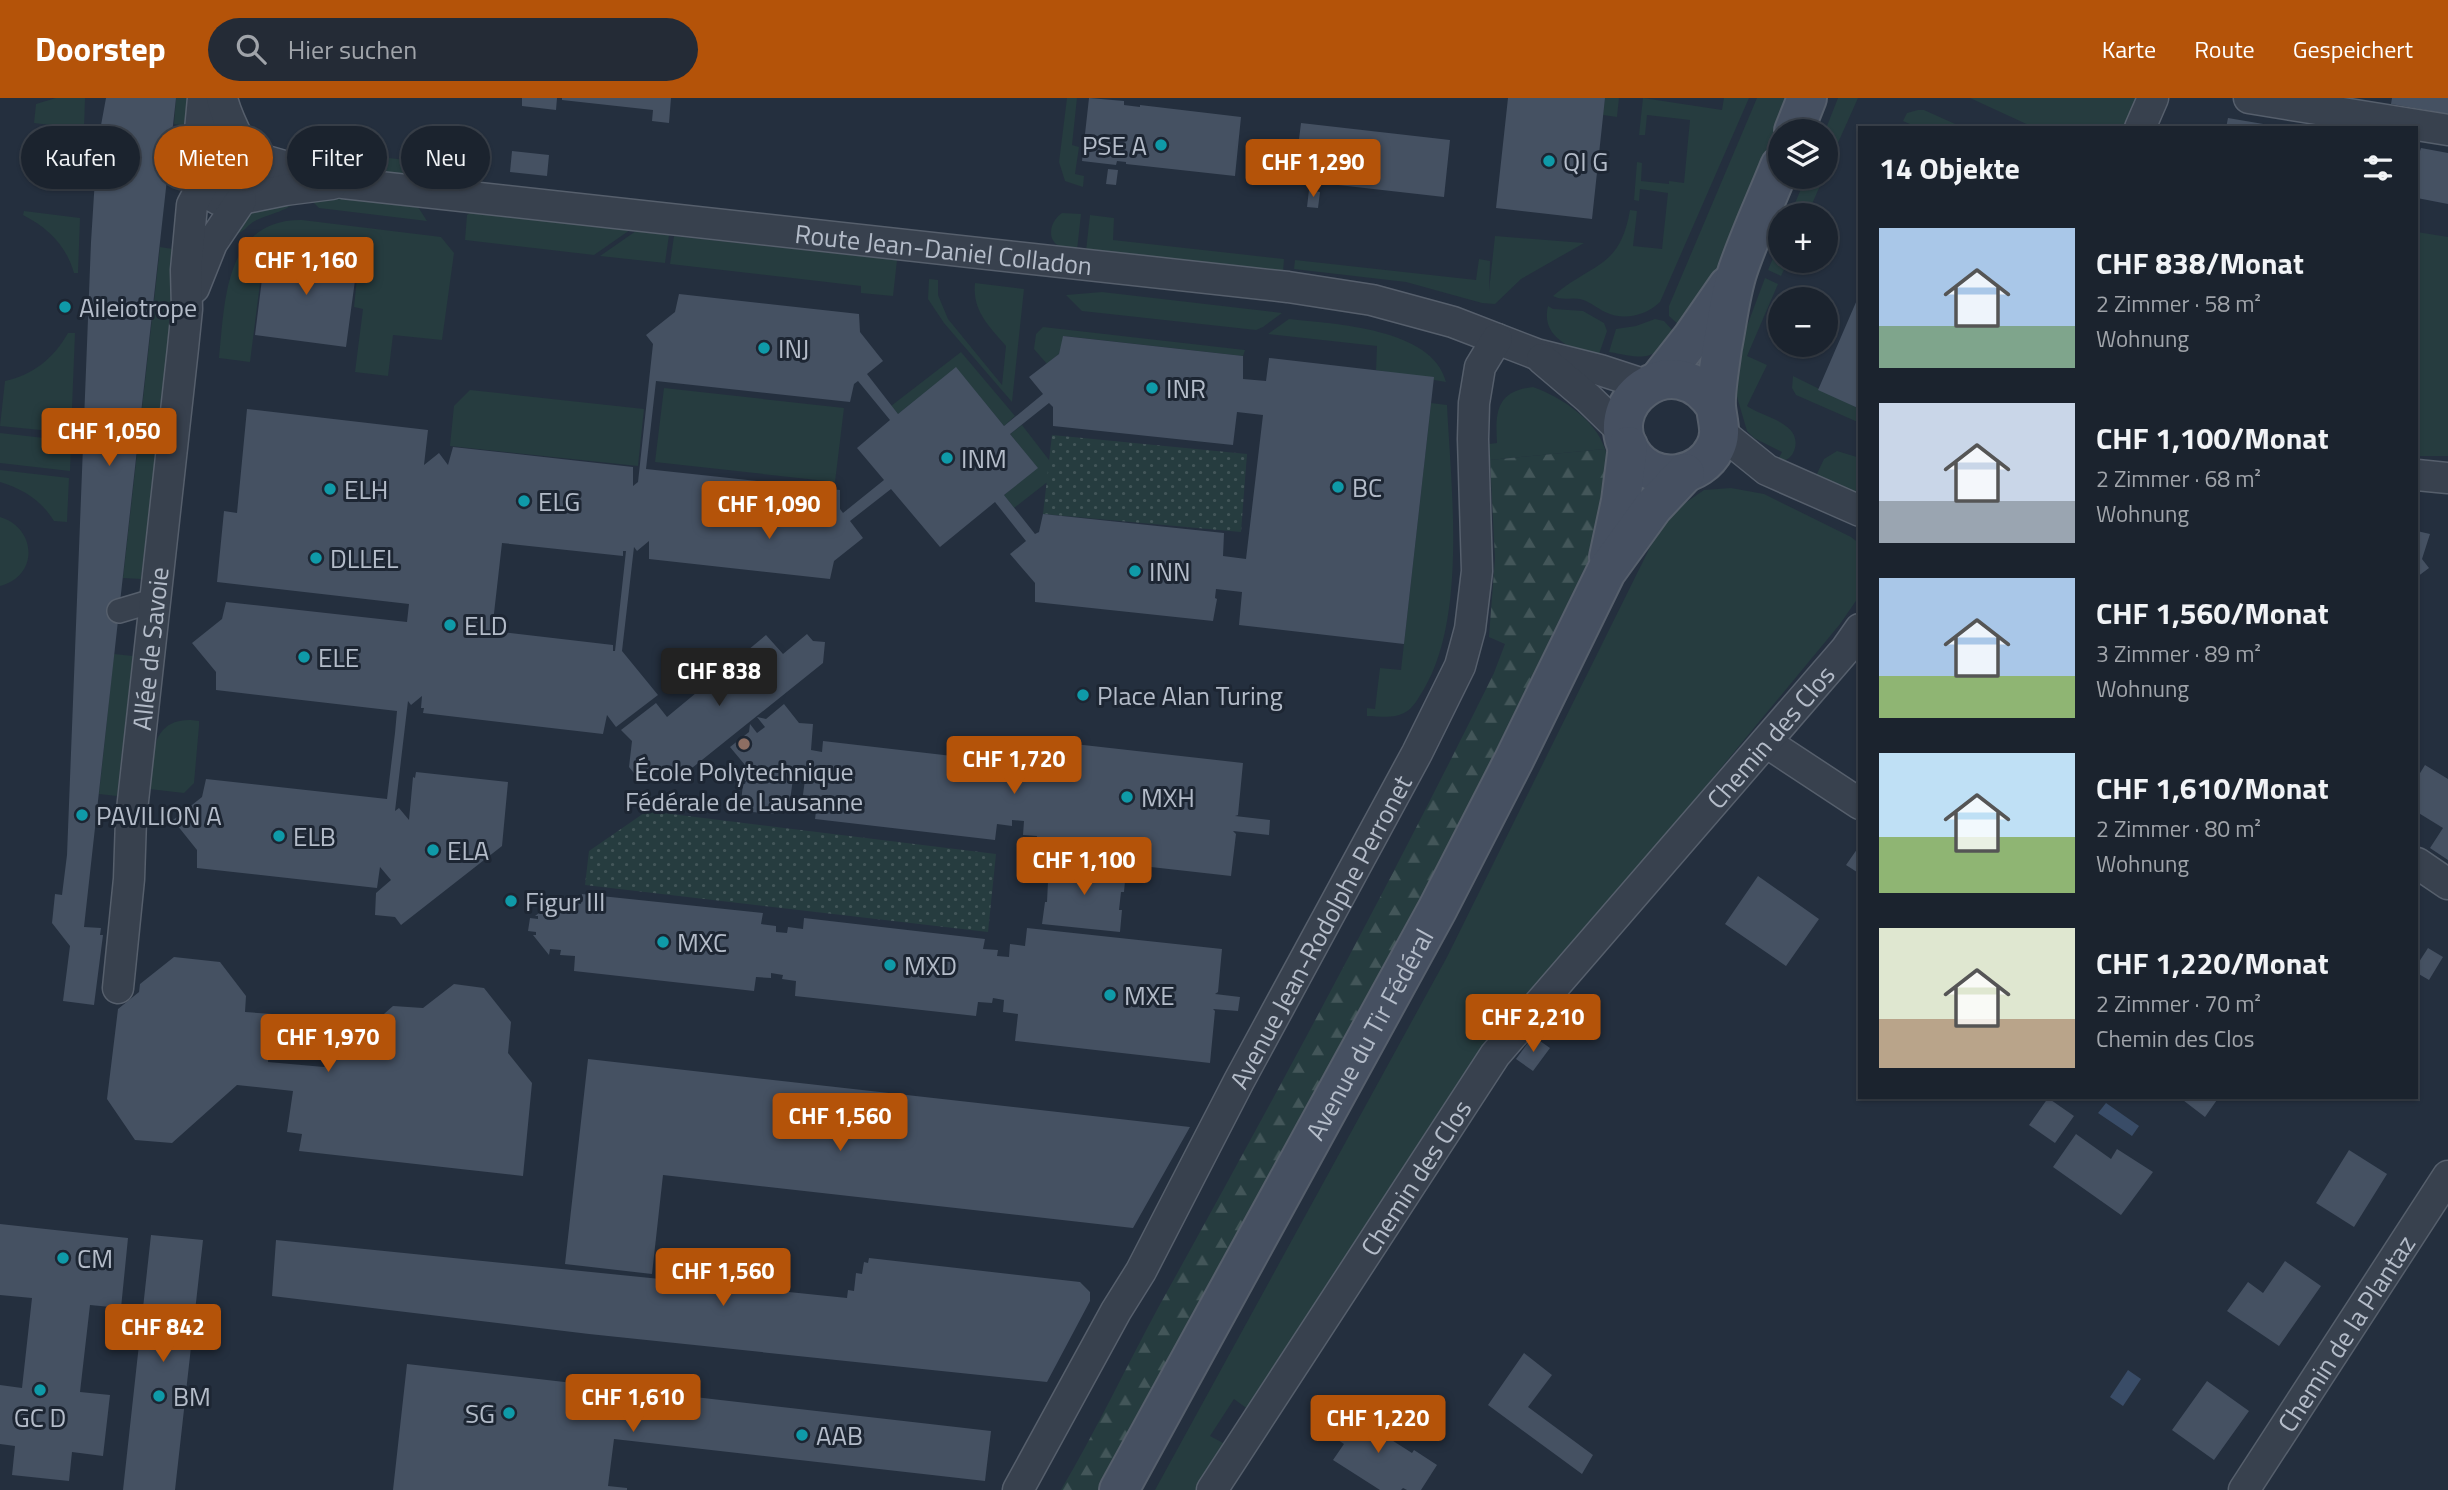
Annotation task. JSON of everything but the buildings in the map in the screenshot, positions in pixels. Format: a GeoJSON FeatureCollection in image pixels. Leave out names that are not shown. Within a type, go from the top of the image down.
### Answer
{"type":"FeatureCollection","features":[{"type":"Feature","properties":{"kind":"main road"},"geometry":{"type":"LineString","coordinates":[[1799,119],[1807,98]]}},
{"type":"Feature","properties":{"kind":"main road"},"geometry":{"type":"LineString","coordinates":[[1737,272],[1692,338],[1652,383],[1636,394],[1628,406],[1624,419],[1626,440],[1635,458],[1645,467],[1672,475],[1692,470],[1713,452],[1722,351],[1737,272],[1771,189]]}},
{"type":"Feature","properties":{"kind":"main road"},"geometry":{"type":"LineString","coordinates":[[1652,383],[1672,378],[1686,380],[1698,386],[1709,395],[1718,419]]}},
{"type":"Feature","properties":{"kind":"main road","name":"Avenue du Tir Fédéral"},"geometry":{"type":"LineString","coordinates":[[1606,572],[1621,501],[1626,440]]}},
{"type":"Feature","properties":{"kind":"main road","name":"Avenue du Tir Fédéral"},"geometry":{"type":"LineString","coordinates":[[1119,1490],[1437,910],[1514,761],[1606,572],[1653,507],[1692,470]]}},
{"type":"Feature","properties":{"kind":"street","name":"Allée de Savoie"},"geometry":{"type":"LineString","coordinates":[[200,126],[203,98]]}},
{"type":"Feature","properties":{"kind":"street"},"geometry":{"type":"LineString","coordinates":[[222,98],[232,126]]}},
{"type":"Feature","properties":{"kind":"street"},"geometry":{"type":"LineString","coordinates":[[2141,126],[2153,98]]}},
{"type":"Feature","properties":{"kind":"street"},"geometry":{"type":"LineString","coordinates":[[2249,98],[2448,130]]}},
{"type":"Feature","properties":{"kind":"street","name":"Route Jean-Daniel Colladon"},"geometry":{"type":"LineString","coordinates":[[387,188],[1288,286],[1372,300],[1453,322],[1536,354],[1652,383]]}},
{"type":"Feature","properties":{"kind":"street","name":"Allée de Savoie"},"geometry":{"type":"LineString","coordinates":[[118,988],[129,879],[131,819],[187,309],[186,271],[192,205],[199,189]]}},
{"type":"Feature","properties":{"kind":"street"},"geometry":{"type":"LineString","coordinates":[[210,189],[215,198],[227,202],[243,199],[251,189]]}},
{"type":"Feature","properties":{"kind":"street","name":"Route Jean-Daniel Colladon"},"geometry":{"type":"LineString","coordinates":[[243,199],[293,189]]}},
{"type":"Feature","properties":{"kind":"street","name":"Allée de Savoie"},"geometry":{"type":"LineString","coordinates":[[187,309],[204,259],[243,199]]}},
{"type":"Feature","properties":{"kind":"street","name":"Avenue Jean-Rodolphe Perronet"},"geometry":{"type":"LineString","coordinates":[[1018,1490],[1116,1311],[1141,1271],[1239,1081],[1417,753],[1460,666],[1470,629],[1477,571],[1473,439],[1475,403],[1480,367],[1497,339]]}},
{"type":"Feature","properties":{"kind":"street","name":"Route Jean-Daniel Colladon"},"geometry":{"type":"LineString","coordinates":[[1536,354],[1588,398],[1626,440]]}},
{"type":"Feature","properties":{"kind":"street"},"geometry":{"type":"LineString","coordinates":[[1718,419],[1767,470]]}},
{"type":"Feature","properties":{"kind":"street"},"geometry":{"type":"LineString","coordinates":[[1692,470],[1720,466],[1767,470],[1858,510]]}},
{"type":"Feature","properties":{"kind":"street"},"geometry":{"type":"LineString","coordinates":[[2418,475],[2448,478]]}},
{"type":"Feature","properties":{"kind":"street"},"geometry":{"type":"LineString","coordinates":[[119,611],[156,600]]}},
{"type":"Feature","properties":{"kind":"street","name":"Chemin des Clos"},"geometry":{"type":"LineString","coordinates":[[1212,1490],[1495,1055],[1858,632]]}},
{"type":"Feature","properties":{"kind":"street"},"geometry":{"type":"LineString","coordinates":[[1766,742],[1858,803]]}},
{"type":"Feature","properties":{"kind":"street"},"geometry":{"type":"LineString","coordinates":[[2418,864],[2448,884]]}},
{"type":"Feature","properties":{"kind":"street","name":"Chemin de la Plantaz"},"geometry":{"type":"LineString","coordinates":[[2244,1490],[2448,1176]]}},
{"type":"Feature","properties":{"kind":"green space"},"geometry":{"type":"Polygon","coordinates":[[[56,98],[85,98],[84,126],[34,123],[36,104],[56,98]]]}},
{"type":"Feature","properties":{"kind":"green space"},"geometry":{"type":"Polygon","coordinates":[[[176,98],[195,98],[192,126],[174,124],[176,98]]]}},
{"type":"Feature","properties":{"kind":"green space"},"geometry":{"type":"Polygon","coordinates":[[[1067,98],[1077,98],[1072,145],[1079,147],[1075,174],[1084,176],[1083,187],[1065,181],[1059,162],[1067,98]]]}},
{"type":"Feature","properties":{"kind":"green space"},"geometry":{"type":"Polygon","coordinates":[[[1605,98],[1619,98],[1617,117],[1603,115],[1605,98]]]}},
{"type":"Feature","properties":{"kind":"green space"},"geometry":{"type":"Polygon","coordinates":[[[1643,98],[1722,110],[1724,98],[1749,98],[1660,302],[1641,314],[1619,316],[1583,300],[1553,296],[1612,254],[1619,244],[1630,210],[1637,211],[1633,246],[1662,249],[1668,193],[1640,189],[1639,201],[1634,200],[1637,162],[1642,163],[1641,181],[1684,183],[1690,120],[1647,115],[1645,135],[1639,135],[1643,98]]]}},
{"type":"Feature","properties":{"kind":"green space"},"geometry":{"type":"Polygon","coordinates":[[[1757,98],[1788,98],[1779,119],[1768,119],[1768,147],[1718,270],[1680,326],[1669,316],[1669,306],[1757,98]]]}},
{"type":"Feature","properties":{"kind":"green space"},"geometry":{"type":"Polygon","coordinates":[[[1838,98],[1858,98],[1838,143],[1838,119],[1830,119],[1838,98]]]}},
{"type":"Feature","properties":{"kind":"green space"},"geometry":{"type":"Polygon","coordinates":[[[1970,98],[2136,98],[2125,126],[2031,126],[1970,98]]]}},
{"type":"Feature","properties":{"kind":"green space"},"geometry":{"type":"Polygon","coordinates":[[[1924,110],[1960,126],[1914,126],[1903,121],[1907,113],[1924,110]]]}},
{"type":"Feature","properties":{"kind":"green space"},"geometry":{"type":"Polygon","coordinates":[[[387,158],[401,159],[401,175],[387,173],[387,158]]]}},
{"type":"Feature","properties":{"kind":"green space"},"geometry":{"type":"Polygon","coordinates":[[[1801,189],[1819,189],[1812,203],[1795,203],[1801,189]]]}},
{"type":"Feature","properties":{"kind":"green space"},"geometry":{"type":"Polygon","coordinates":[[[311,196],[418,207],[427,221],[319,208],[311,196]]]}},
{"type":"Feature","properties":{"kind":"green space"},"geometry":{"type":"Polygon","coordinates":[[[299,198],[285,209],[253,222],[234,235],[234,227],[262,206],[299,198]]]}},
{"type":"Feature","properties":{"kind":"green space"},"geometry":{"type":"Polygon","coordinates":[[[24,211],[80,218],[78,273],[74,273],[71,263],[55,238],[23,215],[24,211]]]}},
{"type":"Feature","properties":{"kind":"green space"},"geometry":{"type":"Polygon","coordinates":[[[472,212],[630,230],[594,255],[465,240],[467,215],[472,212]]]}},
{"type":"Feature","properties":{"kind":"green space"},"geometry":{"type":"Polygon","coordinates":[[[1062,213],[1081,214],[1077,250],[1060,247],[1052,239],[1051,230],[1062,213]]]}},
{"type":"Feature","properties":{"kind":"green space"},"geometry":{"type":"Polygon","coordinates":[[[1090,215],[1114,218],[1113,240],[1284,259],[1283,273],[1086,251],[1090,215]]]}},
{"type":"Feature","properties":{"kind":"green space"},"geometry":{"type":"Polygon","coordinates":[[[302,220],[441,237],[454,253],[442,340],[393,335],[388,376],[355,372],[363,309],[354,307],[359,258],[265,244],[250,362],[219,358],[227,289],[243,248],[257,233],[276,223],[302,220]]]}},
{"type":"Feature","properties":{"kind":"green space"},"geometry":{"type":"Polygon","coordinates":[[[636,231],[669,235],[665,263],[600,256],[636,231]]]}},
{"type":"Feature","properties":{"kind":"green space"},"geometry":{"type":"Polygon","coordinates":[[[2418,232],[2448,237],[2448,456],[2418,456],[2418,232]]]}},
{"type":"Feature","properties":{"kind":"green space"},"geometry":{"type":"Polygon","coordinates":[[[674,236],[897,260],[893,296],[861,293],[861,286],[670,264],[674,236]]]}},
{"type":"Feature","properties":{"kind":"green space"},"geometry":{"type":"Polygon","coordinates":[[[1495,236],[1584,243],[1521,279],[1495,304],[1482,303],[1406,282],[1294,269],[1295,260],[1476,280],[1479,259],[1490,261],[1489,291],[1495,236]]]}},
{"type":"Feature","properties":{"kind":"green space"},"geometry":{"type":"Polygon","coordinates":[[[160,247],[179,250],[141,579],[123,578],[160,247]]]}},
{"type":"Feature","properties":{"kind":"green space"},"geometry":{"type":"Polygon","coordinates":[[[1765,278],[1778,284],[1777,287],[1768,287],[1768,307],[1747,356],[1767,365],[1747,406],[1779,421],[1792,432],[1795,448],[1791,456],[1784,461],[1778,460],[1782,452],[1754,438],[1747,431],[1735,390],[1744,334],[1765,278]]]}},
{"type":"Feature","properties":{"kind":"green space"},"geometry":{"type":"Polygon","coordinates":[[[929,279],[938,280],[938,295],[948,319],[1002,385],[1006,346],[979,310],[975,283],[1024,289],[1012,402],[944,323],[928,299],[929,279]]]}},
{"type":"Feature","properties":{"kind":"green space"},"geometry":{"type":"Polygon","coordinates":[[[1102,292],[1282,313],[1256,330],[1082,311],[1066,295],[1102,292]]]}},
{"type":"Feature","properties":{"kind":"green space"},"geometry":{"type":"Polygon","coordinates":[[[1548,306],[1553,309],[1583,311],[1604,323],[1607,331],[1598,357],[1569,346],[1554,334],[1547,317],[1548,306]]]}},
{"type":"Feature","properties":{"kind":"green space"},"geometry":{"type":"Polygon","coordinates":[[[1289,319],[1355,327],[1402,340],[1422,350],[1437,364],[1446,382],[1376,370],[1377,346],[1268,334],[1289,319]]]}},
{"type":"Feature","properties":{"kind":"green space"},"geometry":{"type":"Polygon","coordinates":[[[1655,319],[1664,321],[1675,333],[1653,354],[1639,357],[1609,352],[1616,329],[1655,319]]]}},
{"type":"Feature","properties":{"kind":"green space"},"geometry":{"type":"Polygon","coordinates":[[[1043,327],[1245,350],[1243,356],[1064,336],[1059,354],[1047,364],[1034,349],[1036,334],[1043,327]]]}},
{"type":"Feature","properties":{"kind":"green space"},"geometry":{"type":"Polygon","coordinates":[[[68,333],[75,333],[71,433],[0,426],[5,381],[34,370],[42,364],[68,333]]]}},
{"type":"Feature","properties":{"kind":"green space"},"geometry":{"type":"Polygon","coordinates":[[[961,352],[1015,416],[1004,426],[956,368],[898,414],[891,406],[961,352]]]}},
{"type":"Feature","properties":{"kind":"green space"},"geometry":{"type":"Polygon","coordinates":[[[1793,376],[1858,408],[1858,422],[1796,395],[1792,388],[1793,376]]]}},
{"type":"Feature","properties":{"kind":"green space"},"geometry":{"type":"Polygon","coordinates":[[[1533,387],[1566,403],[1586,419],[1605,449],[1490,460],[1489,444],[1497,443],[1497,421],[1501,404],[1512,393],[1533,387]]]}},
{"type":"Feature","properties":{"kind":"green space"},"geometry":{"type":"Polygon","coordinates":[[[664,388],[844,408],[835,482],[655,462],[664,388]]]}},
{"type":"Feature","properties":{"kind":"green space"},"geometry":{"type":"Polygon","coordinates":[[[470,390],[644,409],[638,466],[450,446],[454,406],[470,390]]]}},
{"type":"Feature","properties":{"kind":"green space"},"geometry":{"type":"Polygon","coordinates":[[[1431,403],[1447,405],[1453,550],[1446,625],[1437,659],[1413,706],[1395,716],[1367,716],[1367,708],[1375,709],[1380,668],[1401,670],[1431,403]]]}},
{"type":"Feature","properties":{"kind":"green space"},"geometry":{"type":"Polygon","coordinates":[[[1022,425],[1059,473],[1014,508],[1004,495],[1037,468],[1010,434],[1022,425]]]}},
{"type":"Feature","properties":{"kind":"green space"},"geometry":{"type":"Polygon","coordinates":[[[0,433],[71,441],[70,471],[0,463],[0,433]]]}},
{"type":"Feature","properties":{"kind":"green space"},"geometry":{"type":"Polygon","coordinates":[[[1052,435],[1247,454],[1241,532],[1043,514],[1052,435]]]}},
{"type":"Feature","properties":{"kind":"green space"},"geometry":{"type":"Polygon","coordinates":[[[1605,449],[1608,457],[1605,527],[1408,923],[1098,1490],[1061,1490],[1330,993],[1494,673],[1505,644],[1489,637],[1495,558],[1490,460],[1605,449]]]}},
{"type":"Feature","properties":{"kind":"green space"},"geometry":{"type":"Polygon","coordinates":[[[1837,451],[1858,457],[1858,497],[1815,478],[1824,459],[1837,451]]]}},
{"type":"Feature","properties":{"kind":"green space"},"geometry":{"type":"Polygon","coordinates":[[[0,470],[69,478],[67,522],[54,521],[31,496],[0,482],[0,470]]]}},
{"type":"Feature","properties":{"kind":"green space"},"geometry":{"type":"Polygon","coordinates":[[[1731,488],[1764,494],[1851,537],[1858,542],[1858,598],[1840,624],[1524,1006],[1249,1410],[1234,1399],[1210,1436],[1227,1445],[1198,1490],[1155,1490],[1447,957],[1665,517],[1704,490],[1731,488]]]}},
{"type":"Feature","properties":{"kind":"green space"},"geometry":{"type":"Polygon","coordinates":[[[0,517],[21,531],[27,541],[28,552],[22,573],[13,581],[0,586],[0,517]]]}},
{"type":"Feature","properties":{"kind":"green space"},"geometry":{"type":"Polygon","coordinates":[[[114,654],[133,656],[117,796],[99,794],[114,654]]]}},
{"type":"Feature","properties":{"kind":"green space"},"geometry":{"type":"Polygon","coordinates":[[[177,721],[199,721],[194,783],[184,793],[149,789],[153,754],[160,733],[177,721]]]}},
{"type":"Feature","properties":{"kind":"green space"},"geometry":{"type":"Polygon","coordinates":[[[647,811],[996,854],[988,932],[585,885],[589,851],[647,811]]]}},
{"type":"Feature","properties":{"kind":"water"},"geometry":{"type":"Polygon","coordinates":[[[2106,1103],[2139,1126],[2132,1136],[2098,1113],[2106,1103]]]}},
{"type":"Feature","properties":{"kind":"water"},"geometry":{"type":"Polygon","coordinates":[[[2128,1370],[2141,1379],[2123,1406],[2110,1397],[2128,1370]]]}},
{"type":"Feature","properties":{"kind":"place","name":"PSE A"},"geometry":{"type":"Point","coordinates":[1161,145]}},
{"type":"Feature","properties":{"kind":"place","name":"QI G"},"geometry":{"type":"Point","coordinates":[1549,161]}},
{"type":"Feature","properties":{"kind":"place","name":"Aileiotrope"},"geometry":{"type":"Point","coordinates":[65,307]}},
{"type":"Feature","properties":{"kind":"place","name":"INJ"},"geometry":{"type":"Point","coordinates":[764,348]}},
{"type":"Feature","properties":{"kind":"place","name":"INR"},"geometry":{"type":"Point","coordinates":[1152,388]}},
{"type":"Feature","properties":{"kind":"place","name":"INM"},"geometry":{"type":"Point","coordinates":[947,458]}},
{"type":"Feature","properties":{"kind":"place","name":"BC"},"geometry":{"type":"Point","coordinates":[1338,487]}},
{"type":"Feature","properties":{"kind":"place","name":"ELH"},"geometry":{"type":"Point","coordinates":[330,489]}},
{"type":"Feature","properties":{"kind":"place","name":"ELG"},"geometry":{"type":"Point","coordinates":[524,501]}},
{"type":"Feature","properties":{"kind":"place","name":"DLLEL"},"geometry":{"type":"Point","coordinates":[316,558]}},
{"type":"Feature","properties":{"kind":"place","name":"INN"},"geometry":{"type":"Point","coordinates":[1135,571]}},
{"type":"Feature","properties":{"kind":"place","name":"ELD"},"geometry":{"type":"Point","coordinates":[450,625]}},
{"type":"Feature","properties":{"kind":"place","name":"ELE"},"geometry":{"type":"Point","coordinates":[304,657]}},
{"type":"Feature","properties":{"kind":"place","name":"Place Alan Turing"},"geometry":{"type":"Point","coordinates":[1083,695]}},
{"type":"Feature","properties":{"kind":"place","name":"École Polytechnique Fédérale de Lausanne"},"geometry":{"type":"Point","coordinates":[744,744]}},
{"type":"Feature","properties":{"kind":"place","name":"MXH"},"geometry":{"type":"Point","coordinates":[1127,797]}},
{"type":"Feature","properties":{"kind":"place","name":"PAVILION A"},"geometry":{"type":"Point","coordinates":[82,815]}},
{"type":"Feature","properties":{"kind":"place","name":"ELB"},"geometry":{"type":"Point","coordinates":[279,836]}},
{"type":"Feature","properties":{"kind":"place","name":"ELA"},"geometry":{"type":"Point","coordinates":[433,850]}},
{"type":"Feature","properties":{"kind":"place","name":"Figur III"},"geometry":{"type":"Point","coordinates":[511,901]}},
{"type":"Feature","properties":{"kind":"place","name":"MXC"},"geometry":{"type":"Point","coordinates":[663,942]}},
{"type":"Feature","properties":{"kind":"place","name":"MXD"},"geometry":{"type":"Point","coordinates":[890,965]}},
{"type":"Feature","properties":{"kind":"place","name":"MXE"},"geometry":{"type":"Point","coordinates":[1110,995]}},
{"type":"Feature","properties":{"kind":"place","name":"CM"},"geometry":{"type":"Point","coordinates":[63,1258]}},
{"type":"Feature","properties":{"kind":"place","name":"GC D"},"geometry":{"type":"Point","coordinates":[40,1390]}},
{"type":"Feature","properties":{"kind":"place","name":"BM"},"geometry":{"type":"Point","coordinates":[159,1396]}},
{"type":"Feature","properties":{"kind":"place","name":"SG"},"geometry":{"type":"Point","coordinates":[509,1413]}},
{"type":"Feature","properties":{"kind":"place","name":"AAB"},"geometry":{"type":"Point","coordinates":[802,1435]}}]}
